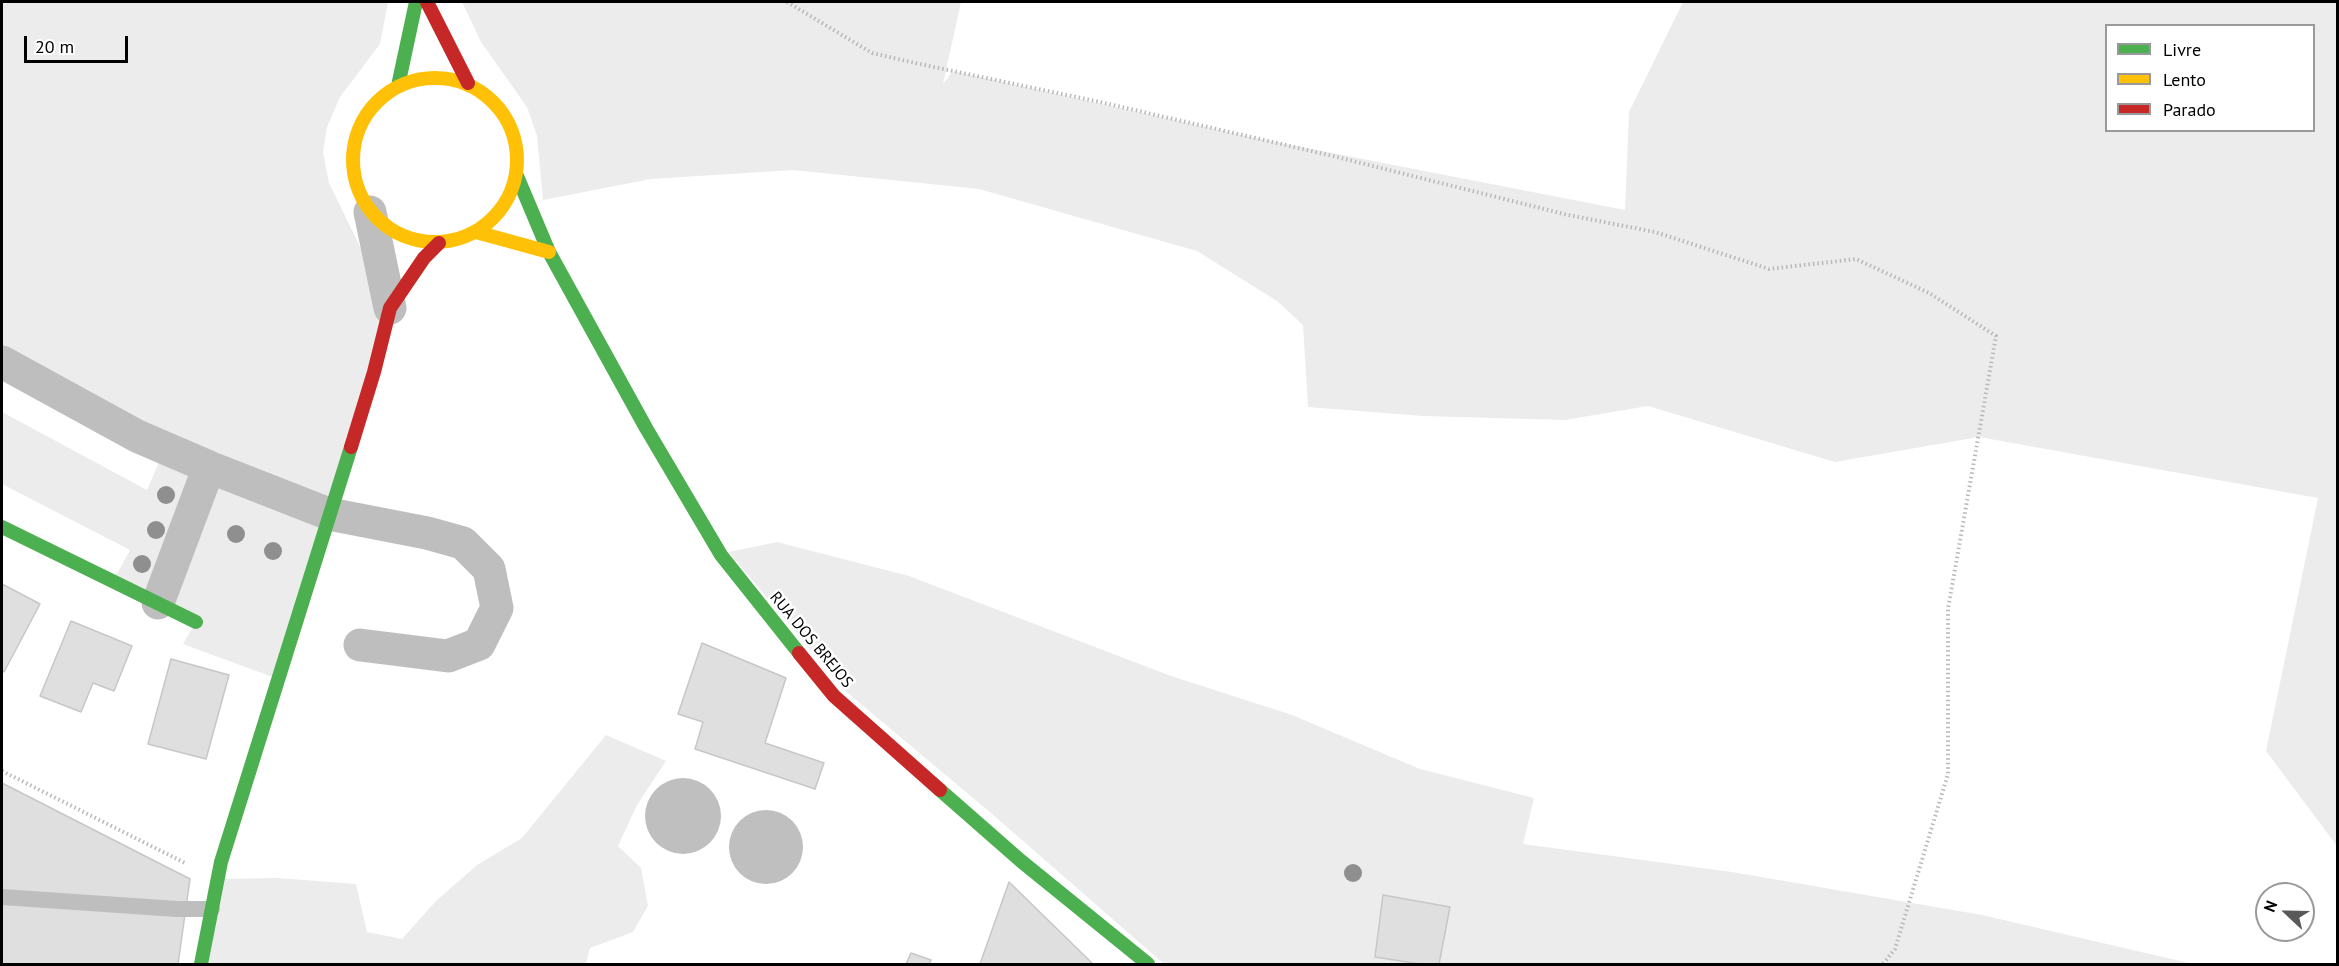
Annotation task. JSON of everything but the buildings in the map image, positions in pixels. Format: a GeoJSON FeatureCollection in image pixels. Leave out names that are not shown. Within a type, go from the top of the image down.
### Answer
{"type":"FeatureCollection","features":[{"type":"Feature","properties":{"kind":"street"},"geometry":{"type":"LineString","coordinates":[[398,86],[416,2]]}},
{"type":"Feature","properties":{"kind":"street"},"geometry":{"type":"LineString","coordinates":[[427,2],[468,83]]}},
{"type":"Feature","properties":{"kind":"street"},"geometry":{"type":"LineString","coordinates":[[370,212],[390,230],[413,240],[439,243],[476,232],[502,209],[517,176],[518,148],[509,121],[492,99],[468,83],[445,77],[421,78],[398,86],[378,100],[363,119],[354,142],[352,166],[358,190],[370,212],[390,308]]}},
{"type":"Feature","properties":{"kind":"street","name":"RUA DOS BREJOS"},"geometry":{"type":"LineString","coordinates":[[517,176],[549,252],[646,428],[721,555],[834,696],[1021,861],[1148,964]]}},
{"type":"Feature","properties":{"kind":"street"},"geometry":{"type":"LineString","coordinates":[[476,232],[549,252]]}},
{"type":"Feature","properties":{"kind":"street"},"geometry":{"type":"LineString","coordinates":[[201,964],[221,862],[374,372],[390,308],[424,258],[439,243]]}},
{"type":"Feature","properties":{"kind":"street"},"geometry":{"type":"LineString","coordinates":[[2,362],[137,436],[209,467],[329,514],[427,533],[463,543],[489,569],[496,608],[479,644],[448,656],[360,645]]}},
{"type":"Feature","properties":{"kind":"street"},"geometry":{"type":"LineString","coordinates":[[158,603],[209,467]]}},
{"type":"Feature","properties":{"kind":"street"},"geometry":{"type":"LineString","coordinates":[[2,527],[196,622]]}},
{"type":"Feature","properties":{"kind":"lane"},"geometry":{"type":"LineString","coordinates":[[2,897],[177,909],[212,909]]}},
{"type":"Feature","properties":{"kind":"path"},"geometry":{"type":"LineString","coordinates":[[787,2],[872,53],[1100,102],[1333,156],[1568,215],[1655,232],[1769,269],[1856,259],[1929,293],[1996,336],[1948,609],[1948,774],[1895,949],[1883,964]]}},
{"type":"Feature","properties":{"kind":"path"},"geometry":{"type":"LineString","coordinates":[[2,771],[218,879]]}},
{"type":"Feature","properties":{"kind":"shaded area"},"geometry":{"type":"Polygon","coordinates":[[[2,2],[388,2],[380,44],[340,97],[327,127],[323,152],[329,183],[390,308],[278,679],[183,644],[196,622],[113,581],[130,550],[2,484],[2,412],[147,490],[165,448],[2,368],[2,2]]]}},
{"type":"Feature","properties":{"kind":"shaded area"},"geometry":{"type":"Polygon","coordinates":[[[462,2],[961,2],[943,84],[953,71],[1260,139],[1625,210],[1629,112],[1683,2],[2337,2],[2337,846],[2266,751],[2318,498],[1979,437],[1835,462],[1648,406],[1565,420],[1423,416],[1308,407],[1303,325],[1277,301],[1197,251],[979,189],[793,170],[651,179],[543,200],[537,136],[527,107],[481,42],[462,2]]]}},
{"type":"Feature","properties":{"kind":"shaded area"},"geometry":{"type":"Polygon","coordinates":[[[777,542],[909,576],[1171,676],[1292,715],[1420,769],[1534,798],[1523,844],[1732,872],[1982,915],[2193,964],[1164,964],[991,813],[843,689],[729,552],[777,542]]]}},
{"type":"Feature","properties":{"kind":"shaded area"},"geometry":{"type":"Polygon","coordinates":[[[606,735],[666,761],[637,805],[618,846],[641,868],[648,906],[633,932],[590,948],[586,963],[590,964],[201,964],[218,879],[277,878],[356,884],[367,932],[402,939],[436,901],[477,865],[522,838],[606,735]]]}},
{"type":"Feature","properties":{"kind":"shaded area"},"geometry":{"type":"Polygon","coordinates":[[[683,778],[697,781],[710,789],[718,802],[721,816],[718,830],[710,843],[697,851],[683,854],[669,851],[656,843],[648,830],[645,816],[648,802],[656,789],[669,781],[683,778]]]}},
{"type":"Feature","properties":{"kind":"shaded area"},"geometry":{"type":"Polygon","coordinates":[[[773,810],[793,820],[801,833],[803,847],[801,861],[793,874],[780,882],[759,884],[739,874],[731,861],[729,840],[739,820],[752,812],[773,810]]]}},
{"type":"Feature","properties":{"kind":"traffic: fast"},"geometry":{"type":"LineString","coordinates":[[398,86],[416,2]]}},
{"type":"Feature","properties":{"kind":"traffic: fast"},"geometry":{"type":"LineString","coordinates":[[517,176],[549,252],[646,428],[721,555],[799,653]]}},
{"type":"Feature","properties":{"kind":"traffic: fast"},"geometry":{"type":"LineString","coordinates":[[201,964],[221,862],[351,447]]}},
{"type":"Feature","properties":{"kind":"traffic: fast"},"geometry":{"type":"LineString","coordinates":[[2,527],[196,622]]}},
{"type":"Feature","properties":{"kind":"traffic: fast"},"geometry":{"type":"LineString","coordinates":[[940,790],[1021,861],[1148,964]]}},
{"type":"Feature","properties":{"kind":"traffic: slow"},"geometry":{"type":"LineString","coordinates":[[435,78],[451,79],[467,84],[481,91],[493,102],[504,114],[511,128],[516,144],[517,160],[516,176],[511,192],[504,206],[493,218],[481,229],[467,236],[451,241],[435,242],[419,241],[403,236],[389,229],[377,218],[366,206],[359,192],[354,176],[353,160],[354,144],[359,128],[366,114],[377,102],[389,91],[403,84],[419,79],[435,78]]}},
{"type":"Feature","properties":{"kind":"traffic: slow"},"geometry":{"type":"LineString","coordinates":[[476,232],[549,252]]}},
{"type":"Feature","properties":{"kind":"traffic: jam"},"geometry":{"type":"LineString","coordinates":[[427,2],[468,83]]}},
{"type":"Feature","properties":{"kind":"traffic: jam"},"geometry":{"type":"LineString","coordinates":[[351,447],[374,372],[390,308],[424,258],[439,243]]}},
{"type":"Feature","properties":{"kind":"traffic: jam"},"geometry":{"type":"LineString","coordinates":[[799,653],[834,696],[940,790]]}}]}
